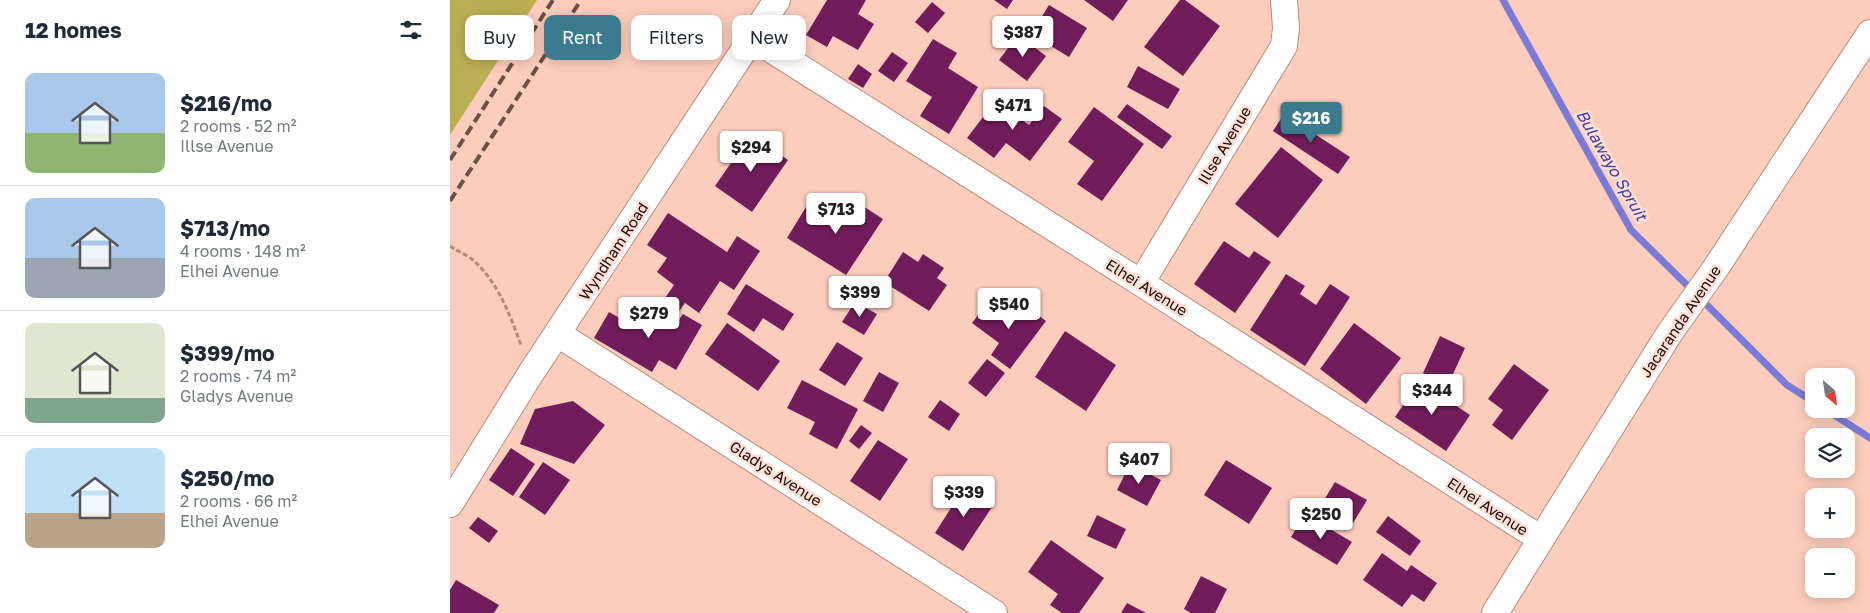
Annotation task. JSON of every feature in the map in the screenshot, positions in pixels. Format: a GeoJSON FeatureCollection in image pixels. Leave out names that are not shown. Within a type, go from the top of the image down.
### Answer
{"type":"FeatureCollection","features":[{"type":"Feature","properties":{"kind":"street","name":"Wyndham Road"},"geometry":{"type":"LineString","coordinates":[[767,15],[777,0]]}},
{"type":"Feature","properties":{"kind":"street","name":"Illse Avenue"},"geometry":{"type":"LineString","coordinates":[[1141,283],[1284,46],[1286,28],[1284,0]]}},
{"type":"Feature","properties":{"kind":"street","name":"Jacaranda Avenue"},"geometry":{"type":"LineString","coordinates":[[1495,613],[1669,334],[1715,269],[1870,33]]}},
{"type":"Feature","properties":{"kind":"street","name":"Wyndham Road"},"geometry":{"type":"LineString","coordinates":[[450,504],[531,374],[738,60]]}},
{"type":"Feature","properties":{"kind":"street","name":"Elhei Avenue"},"geometry":{"type":"LineString","coordinates":[[787,60],[1141,283],[1540,539]]}},
{"type":"Feature","properties":{"kind":"street","name":"Gladys Avenue"},"geometry":{"type":"LineString","coordinates":[[558,334],[994,613]]}},
{"type":"Feature","properties":{"kind":"path"},"geometry":{"type":"LineString","coordinates":[[450,246],[473,260],[491,281],[507,306],[531,374]]}},
{"type":"Feature","properties":{"kind":"shaded area"},"geometry":{"type":"Polygon","coordinates":[[[450,0],[537,0],[527,15],[465,15],[465,60],[498,60],[450,135],[450,0]]]}},
{"type":"Feature","properties":{"kind":"building"},"geometry":{"type":"Polygon","coordinates":[[[827,0],[866,0],[858,14],[874,24],[858,50],[833,36],[827,47],[806,35],[827,0]]]}},
{"type":"Feature","properties":{"kind":"building"},"geometry":{"type":"Polygon","coordinates":[[[994,0],[1013,0],[1007,9],[994,0]]]}},
{"type":"Feature","properties":{"kind":"building"},"geometry":{"type":"Polygon","coordinates":[[[1084,0],[1128,0],[1113,21],[1084,0]]]}},
{"type":"Feature","properties":{"kind":"building"},"geometry":{"type":"Polygon","coordinates":[[[1180,0],[1185,0],[1220,26],[1183,76],[1144,47],[1180,0]]]}},
{"type":"Feature","properties":{"kind":"building"},"geometry":{"type":"Polygon","coordinates":[[[932,2],[945,13],[928,33],[915,22],[932,2]]]}},
{"type":"Feature","properties":{"kind":"building"},"geometry":{"type":"Polygon","coordinates":[[[1049,5],[1087,28],[1069,57],[1031,34],[1049,5]]]}},
{"type":"Feature","properties":{"kind":"building"},"geometry":{"type":"Polygon","coordinates":[[[1018,35],[1046,56],[1027,81],[999,60],[1018,35]]]}},
{"type":"Feature","properties":{"kind":"building"},"geometry":{"type":"Polygon","coordinates":[[[933,39],[957,53],[948,68],[978,87],[949,134],[920,116],[932,97],[906,81],[933,39]]]}},
{"type":"Feature","properties":{"kind":"building"},"geometry":{"type":"Polygon","coordinates":[[[892,52],[908,63],[894,82],[878,71],[892,52]]]}},
{"type":"Feature","properties":{"kind":"building"},"geometry":{"type":"Polygon","coordinates":[[[858,64],[872,74],[863,88],[848,79],[858,64]]]}},
{"type":"Feature","properties":{"kind":"building"},"geometry":{"type":"Polygon","coordinates":[[[1138,66],[1180,89],[1168,109],[1127,87],[1138,66]]]}},
{"type":"Feature","properties":{"kind":"building"},"geometry":{"type":"Polygon","coordinates":[[[996,100],[1029,125],[1044,106],[1062,119],[1030,161],[1006,143],[994,158],[967,138],[996,100]]]}},
{"type":"Feature","properties":{"kind":"building"},"geometry":{"type":"Polygon","coordinates":[[[1127,104],[1172,136],[1162,149],[1117,117],[1127,104]]]}},
{"type":"Feature","properties":{"kind":"building"},"geometry":{"type":"Polygon","coordinates":[[[1094,107],[1144,144],[1102,201],[1077,184],[1094,161],[1068,142],[1094,107]]]}},
{"type":"Feature","properties":{"kind":"building"},"geometry":{"type":"Polygon","coordinates":[[[1284,114],[1350,157],[1338,174],[1273,131],[1284,114]]]}},
{"type":"Feature","properties":{"kind":"building"},"geometry":{"type":"Polygon","coordinates":[[[751,134],[788,160],[752,212],[715,186],[751,134]]]}},
{"type":"Feature","properties":{"kind":"building"},"geometry":{"type":"Polygon","coordinates":[[[1281,147],[1323,180],[1278,238],[1235,204],[1281,147]]]}},
{"type":"Feature","properties":{"kind":"building"},"geometry":{"type":"Polygon","coordinates":[[[852,199],[883,219],[846,275],[787,238],[806,207],[835,225],[852,199]]]}},
{"type":"Feature","properties":{"kind":"building"},"geometry":{"type":"Polygon","coordinates":[[[668,213],[727,252],[737,236],[760,251],[734,290],[720,281],[699,313],[685,303],[677,314],[661,304],[674,285],[657,272],[667,258],[647,245],[668,213]]]}},
{"type":"Feature","properties":{"kind":"building"},"geometry":{"type":"Polygon","coordinates":[[[1224,241],[1249,258],[1254,251],[1271,262],[1235,313],[1194,284],[1224,241]]]}},
{"type":"Feature","properties":{"kind":"building"},"geometry":{"type":"Polygon","coordinates":[[[903,252],[918,262],[923,254],[944,268],[937,278],[947,285],[929,311],[884,282],[903,252]]]}},
{"type":"Feature","properties":{"kind":"building"},"geometry":{"type":"Polygon","coordinates":[[[1286,274],[1305,286],[1300,294],[1316,305],[1330,284],[1350,297],[1305,366],[1250,330],[1286,274]]]}},
{"type":"Feature","properties":{"kind":"building"},"geometry":{"type":"Polygon","coordinates":[[[746,284],[794,314],[783,331],[763,318],[754,332],[727,314],[746,284]]]}},
{"type":"Feature","properties":{"kind":"building"},"geometry":{"type":"Polygon","coordinates":[[[992,297],[1017,315],[1024,305],[1046,321],[1010,369],[991,355],[999,343],[972,323],[992,297]]]}},
{"type":"Feature","properties":{"kind":"building"},"geometry":{"type":"Polygon","coordinates":[[[855,302],[877,314],[864,335],[842,322],[855,302]]]}},
{"type":"Feature","properties":{"kind":"building"},"geometry":{"type":"Polygon","coordinates":[[[640,307],[674,327],[683,314],[702,325],[676,370],[659,360],[652,372],[594,338],[609,312],[630,324],[640,307]]]}},
{"type":"Feature","properties":{"kind":"building"},"geometry":{"type":"Polygon","coordinates":[[[727,323],[780,361],[758,391],[705,354],[727,323]]]}},
{"type":"Feature","properties":{"kind":"building"},"geometry":{"type":"Polygon","coordinates":[[[1354,323],[1401,358],[1366,404],[1320,369],[1354,323]]]}},
{"type":"Feature","properties":{"kind":"building"},"geometry":{"type":"Polygon","coordinates":[[[1065,331],[1116,365],[1086,411],[1035,377],[1065,331]]]}},
{"type":"Feature","properties":{"kind":"building"},"geometry":{"type":"Polygon","coordinates":[[[1440,336],[1465,348],[1448,385],[1423,373],[1440,336]]]}},
{"type":"Feature","properties":{"kind":"building"},"geometry":{"type":"Polygon","coordinates":[[[837,342],[863,358],[845,386],[819,370],[837,342]]]}},
{"type":"Feature","properties":{"kind":"building"},"geometry":{"type":"Polygon","coordinates":[[[987,359],[1005,373],[986,397],[968,383],[987,359]]]}},
{"type":"Feature","properties":{"kind":"building"},"geometry":{"type":"Polygon","coordinates":[[[1514,364],[1549,390],[1512,440],[1492,425],[1503,410],[1488,399],[1514,364]]]}},
{"type":"Feature","properties":{"kind":"building"},"geometry":{"type":"Polygon","coordinates":[[[879,372],[899,383],[883,412],[863,401],[879,372]]]}},
{"type":"Feature","properties":{"kind":"building"},"geometry":{"type":"Polygon","coordinates":[[[802,380],[858,409],[837,449],[809,434],[815,422],[787,408],[802,380]]]}},
{"type":"Feature","properties":{"kind":"building"},"geometry":{"type":"Polygon","coordinates":[[[1419,381],[1470,415],[1446,451],[1395,417],[1419,381]]]}},
{"type":"Feature","properties":{"kind":"building"},"geometry":{"type":"Polygon","coordinates":[[[940,400],[960,414],[949,431],[928,417],[940,400]]]}},
{"type":"Feature","properties":{"kind":"building"},"geometry":{"type":"Polygon","coordinates":[[[573,401],[605,425],[574,464],[520,444],[535,409],[573,401]]]}},
{"type":"Feature","properties":{"kind":"building"},"geometry":{"type":"Polygon","coordinates":[[[861,425],[872,433],[859,449],[849,441],[861,425]]]}},
{"type":"Feature","properties":{"kind":"building"},"geometry":{"type":"Polygon","coordinates":[[[878,440],[908,459],[880,501],[850,481],[878,440]]]}},
{"type":"Feature","properties":{"kind":"building"},"geometry":{"type":"Polygon","coordinates":[[[511,448],[535,464],[513,496],[489,480],[511,448]]]}},
{"type":"Feature","properties":{"kind":"building"},"geometry":{"type":"Polygon","coordinates":[[[1226,460],[1272,488],[1249,524],[1204,495],[1226,460]]]}},
{"type":"Feature","properties":{"kind":"building"},"geometry":{"type":"Polygon","coordinates":[[[543,462],[570,480],[545,515],[519,497],[543,462]]]}},
{"type":"Feature","properties":{"kind":"building"},"geometry":{"type":"Polygon","coordinates":[[[1130,464],[1161,480],[1147,506],[1117,490],[1130,464]]]}},
{"type":"Feature","properties":{"kind":"building"},"geometry":{"type":"Polygon","coordinates":[[[1335,482],[1367,500],[1353,523],[1321,505],[1335,482]]]}},
{"type":"Feature","properties":{"kind":"building"},"geometry":{"type":"Polygon","coordinates":[[[965,486],[994,504],[963,551],[935,533],[965,486]]]}},
{"type":"Feature","properties":{"kind":"building"},"geometry":{"type":"Polygon","coordinates":[[[1305,514],[1352,542],[1337,565],[1291,537],[1305,514]]]}},
{"type":"Feature","properties":{"kind":"building"},"geometry":{"type":"Polygon","coordinates":[[[1097,515],[1126,529],[1116,549],[1087,536],[1097,515]]]}},
{"type":"Feature","properties":{"kind":"building"},"geometry":{"type":"Polygon","coordinates":[[[1388,516],[1421,541],[1410,556],[1376,532],[1388,516]]]}},
{"type":"Feature","properties":{"kind":"building"},"geometry":{"type":"Polygon","coordinates":[[[478,517],[498,531],[489,543],[469,528],[478,517]]]}},
{"type":"Feature","properties":{"kind":"building"},"geometry":{"type":"Polygon","coordinates":[[[1051,540],[1104,578],[1079,613],[1062,613],[1050,605],[1058,594],[1028,572],[1051,540]]]}},
{"type":"Feature","properties":{"kind":"building"},"geometry":{"type":"Polygon","coordinates":[[[1382,553],[1407,571],[1411,565],[1437,583],[1424,602],[1412,594],[1402,607],[1363,580],[1382,553]]]}},
{"type":"Feature","properties":{"kind":"building"},"geometry":{"type":"Polygon","coordinates":[[[1201,576],[1227,589],[1215,613],[1191,613],[1184,609],[1201,576]]]}},
{"type":"Feature","properties":{"kind":"building"},"geometry":{"type":"Polygon","coordinates":[[[456,580],[499,605],[494,613],[450,613],[450,590],[456,580]]]}},
{"type":"Feature","properties":{"kind":"building"},"geometry":{"type":"Polygon","coordinates":[[[1127,603],[1146,613],[1121,613],[1127,603]]]}},
{"type":"Feature","properties":{"kind":"waterway","name":"Bulawayo Spruit"},"geometry":{"type":"LineString","coordinates":[[1503,0],[1631,230],[1693,291]]}},
{"type":"Feature","properties":{"kind":"waterway","name":"Bulawayo Spruit"},"geometry":{"type":"LineString","coordinates":[[1700,298],[1787,385],[1805,396]]}},
{"type":"Feature","properties":{"kind":"waterway","name":"Bulawayo Spruit"},"geometry":{"type":"LineString","coordinates":[[1839,418],[1870,438]]}},
{"type":"Feature","properties":{"kind":"railway"},"geometry":{"type":"LineString","coordinates":[[450,160],[553,0]]}},
{"type":"Feature","properties":{"kind":"railway"},"geometry":{"type":"LineString","coordinates":[[450,201],[581,0]]}}]}
